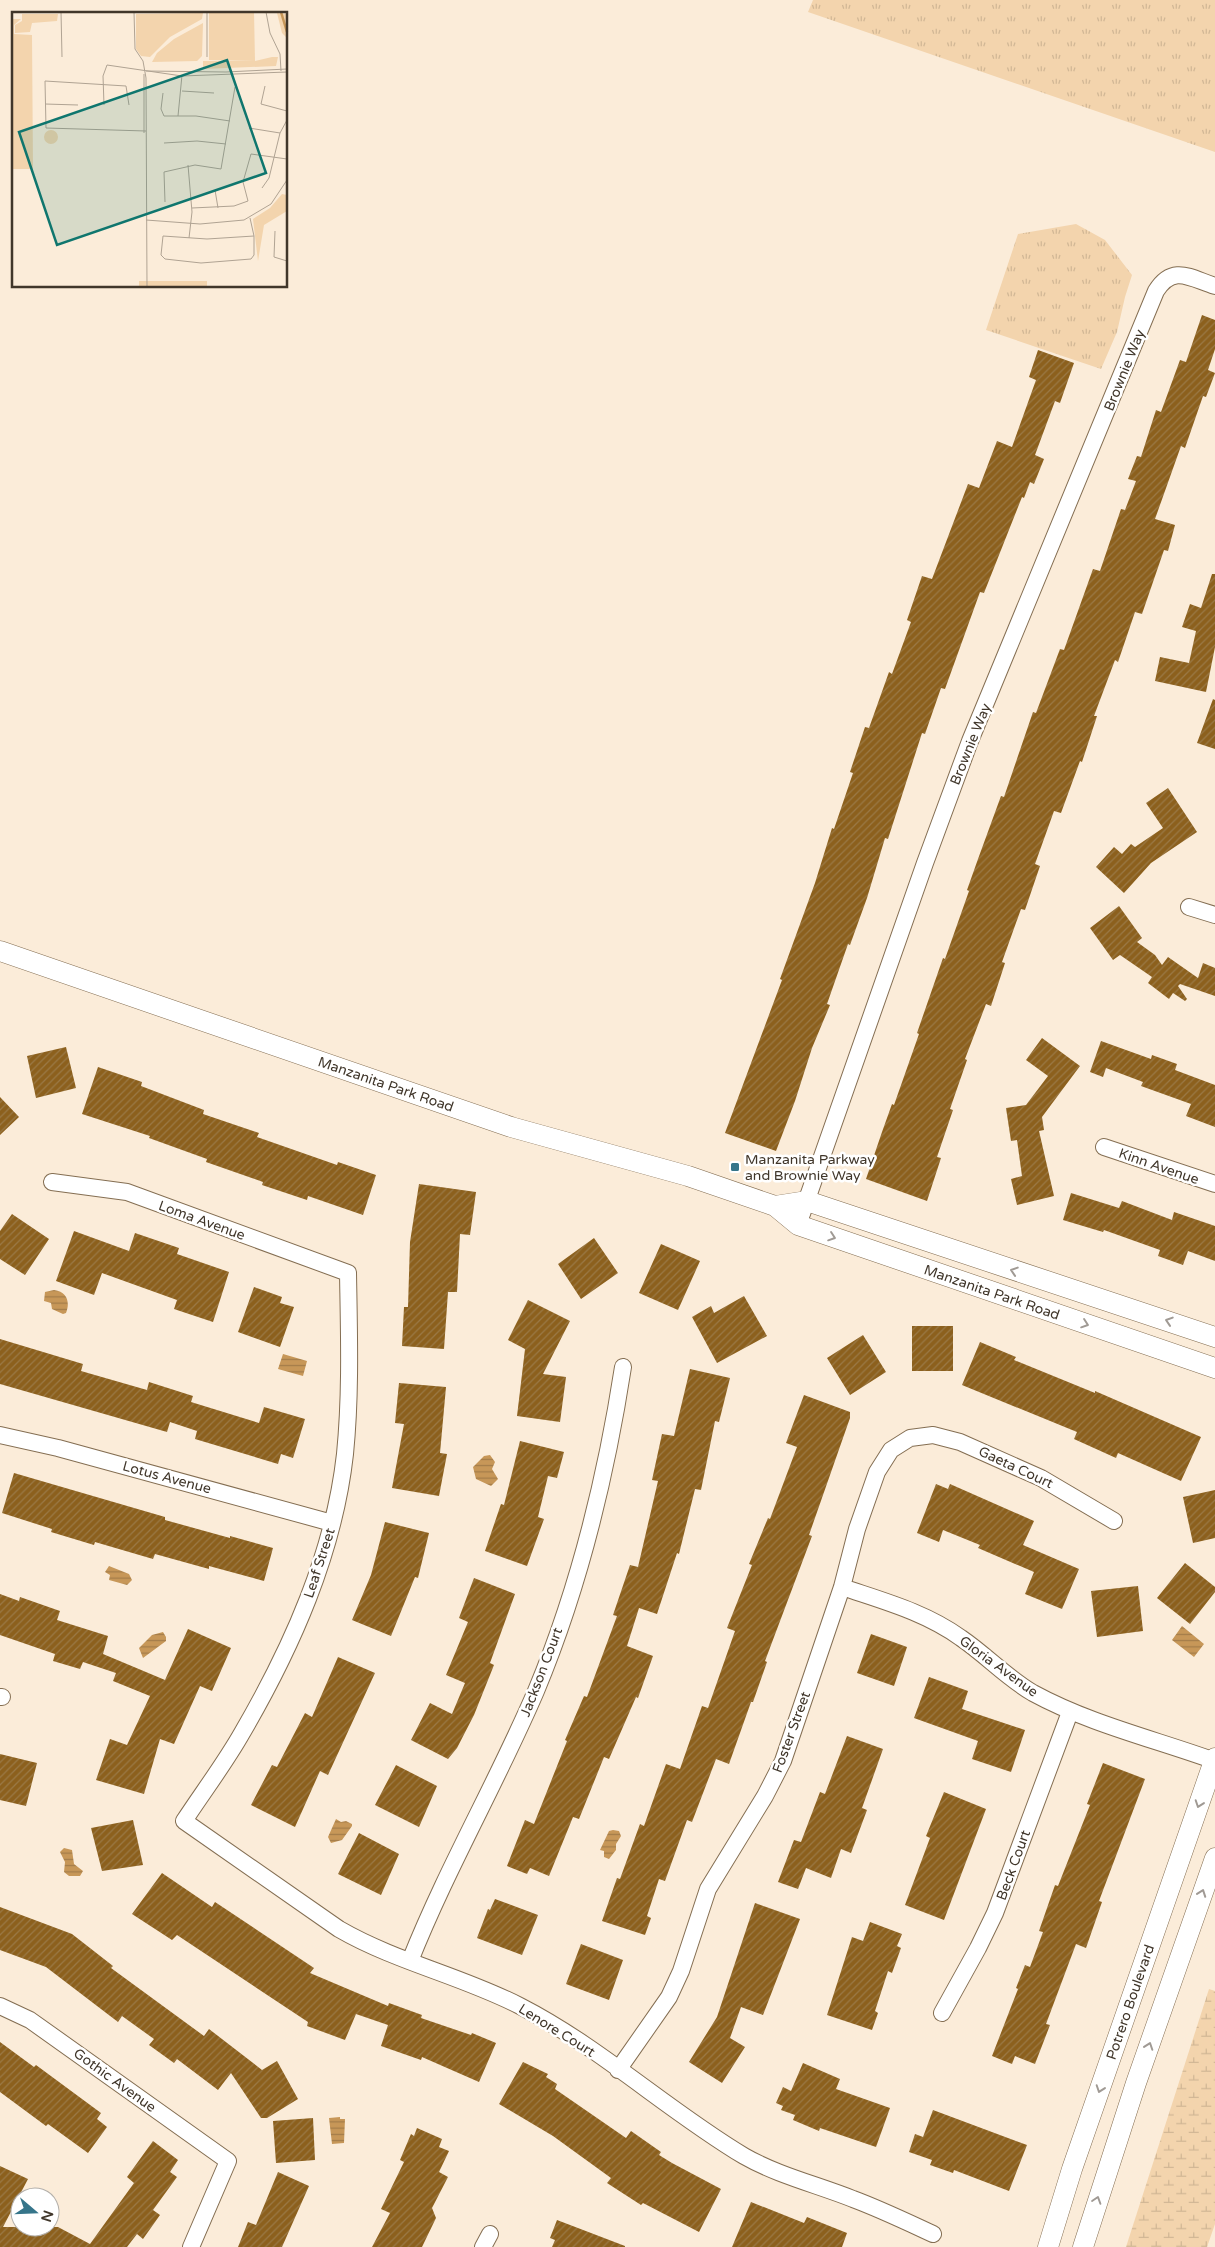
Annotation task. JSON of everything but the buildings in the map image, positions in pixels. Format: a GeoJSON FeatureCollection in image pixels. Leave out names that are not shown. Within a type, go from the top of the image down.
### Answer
{"type":"FeatureCollection","features":[{"type":"Feature","properties":{"kind":"street","name":"Brownie Way"},"geometry":{"type":"LineString","coordinates":[[798,1225],[925,863],[970,741],[1150,307],[1162,282],[1170,276],[1179,274],[1215,286]]}},
{"type":"Feature","properties":{"kind":"street"},"geometry":{"type":"LineString","coordinates":[[1189,907],[1215,915]]}},
{"type":"Feature","properties":{"kind":"street","name":"Manzanita Park Road"},"geometry":{"type":"LineString","coordinates":[[0,950],[511,1127],[688,1176],[775,1206],[798,1225],[1215,1368]]}},
{"type":"Feature","properties":{"kind":"street","name":"Kinn Avenue"},"geometry":{"type":"LineString","coordinates":[[1104,1147],[1215,1184]]}},
{"type":"Feature","properties":{"kind":"street","name":"Loma Avenue"},"geometry":{"type":"LineString","coordinates":[[52,1182],[127,1192],[348,1273]]}},
{"type":"Feature","properties":{"kind":"street","name":"Manzanita Park Road"},"geometry":{"type":"LineString","coordinates":[[775,1206],[807,1201],[1215,1337]]}},
{"type":"Feature","properties":{"kind":"street","name":"Leaf Street"},"geometry":{"type":"LineString","coordinates":[[184,1821],[242,1734],[281,1659],[314,1586],[332,1523],[344,1456],[349,1393],[348,1273]]}},
{"type":"Feature","properties":{"kind":"street","name":"Jackson Court"},"geometry":{"type":"LineString","coordinates":[[410,1961],[448,1872],[536,1690],[564,1612],[592,1518],[614,1427],[623,1367]]}},
{"type":"Feature","properties":{"kind":"street","name":"Lotus Avenue"},"geometry":{"type":"LineString","coordinates":[[0,1435],[58,1448],[332,1523]]}},
{"type":"Feature","properties":{"kind":"street","name":"Gaeta Court"},"geometry":{"type":"LineString","coordinates":[[910,1438],[933,1435],[960,1442],[1041,1478],[1114,1521]]}},
{"type":"Feature","properties":{"kind":"street","name":"Foster Street"},"geometry":{"type":"LineString","coordinates":[[618,2070],[670,1997],[681,1971],[708,1889],[765,1796],[783,1761],[842,1587],[857,1529],[877,1472],[891,1450],[910,1438]]}},
{"type":"Feature","properties":{"kind":"street","name":"Gloria Avenue"},"geometry":{"type":"LineString","coordinates":[[842,1587],[898,1605],[933,1620],[962,1638],[1000,1670],[1032,1692],[1070,1712],[1215,1759]]}},
{"type":"Feature","properties":{"kind":"street","name":"Beck Court"},"geometry":{"type":"LineString","coordinates":[[942,2013],[978,1948],[994,1913],[1070,1712]]}},
{"type":"Feature","properties":{"kind":"street","name":"Potrero Boulevard"},"geometry":{"type":"LineString","coordinates":[[1048,2247],[1072,2169],[1215,1759]]}},
{"type":"Feature","properties":{"kind":"street","name":"Lenore Court"},"geometry":{"type":"LineString","coordinates":[[184,1821],[339,1929],[365,1944],[481,1987],[521,2006],[564,2031],[714,2138],[747,2157],[856,2200],[933,2234]]}},
{"type":"Feature","properties":{"kind":"street"},"geometry":{"type":"LineString","coordinates":[[1083,2247],[1136,2083],[1215,1858]]}},
{"type":"Feature","properties":{"kind":"street","name":"Gothic Avenue"},"geometry":{"type":"LineString","coordinates":[[0,2006],[30,2020],[228,2161],[191,2247]]}},
{"type":"Feature","properties":{"kind":"green space"},"geometry":{"type":"Polygon","coordinates":[[[813,0],[1215,0],[1215,152],[808,12],[813,0]]]}},
{"type":"Feature","properties":{"kind":"green space"},"geometry":{"type":"Polygon","coordinates":[[[1076,224],[1105,240],[1132,275],[1117,332],[1101,369],[986,330],[1018,234],[1076,224]]]}},
{"type":"Feature","properties":{"kind":"green space"},"geometry":{"type":"Polygon","coordinates":[[[1209,1989],[1215,1991],[1215,2224],[1207,2247],[1126,2247],[1209,1989]]]}},
{"type":"Feature","properties":{"kind":"shaded area"},"geometry":{"type":"Polygon","coordinates":[[[59,1291],[67,1298],[66,1313],[63,1314],[52,1309],[51,1303],[44,1301],[45,1292],[59,1291]]]}},
{"type":"Feature","properties":{"kind":"shaded area"},"geometry":{"type":"Polygon","coordinates":[[[283,1354],[307,1361],[303,1376],[278,1369],[283,1354]]]}},
{"type":"Feature","properties":{"kind":"shaded area"},"geometry":{"type":"Polygon","coordinates":[[[490,1455],[495,1462],[492,1469],[498,1479],[491,1486],[476,1479],[473,1467],[484,1456],[490,1455]]]}},
{"type":"Feature","properties":{"kind":"shaded area"},"geometry":{"type":"Polygon","coordinates":[[[109,1566],[129,1574],[132,1580],[127,1585],[109,1580],[110,1575],[105,1572],[109,1566]]]}},
{"type":"Feature","properties":{"kind":"shaded area"},"geometry":{"type":"Polygon","coordinates":[[[1182,1626],[1204,1644],[1194,1657],[1172,1640],[1182,1626]]]}},
{"type":"Feature","properties":{"kind":"shaded area"},"geometry":{"type":"Polygon","coordinates":[[[163,1632],[166,1641],[143,1658],[139,1648],[152,1635],[163,1632]]]}},
{"type":"Feature","properties":{"kind":"shaded area"},"geometry":{"type":"Polygon","coordinates":[[[336,1819],[341,1822],[346,1821],[352,1824],[352,1826],[342,1840],[331,1843],[328,1837],[336,1819]]]}},
{"type":"Feature","properties":{"kind":"shaded area"},"geometry":{"type":"Polygon","coordinates":[[[609,1831],[619,1831],[621,1836],[616,1844],[616,1850],[609,1859],[604,1857],[604,1851],[600,1850],[609,1831]]]}},
{"type":"Feature","properties":{"kind":"shaded area"},"geometry":{"type":"Polygon","coordinates":[[[64,1848],[72,1850],[74,1864],[83,1871],[80,1876],[69,1876],[64,1872],[65,1862],[60,1852],[64,1848]]]}},
{"type":"Feature","properties":{"kind":"shaded area"},"geometry":{"type":"Polygon","coordinates":[[[340,2117],[340,2119],[345,2119],[344,2143],[332,2144],[329,2118],[340,2117]]]}},
{"type":"Feature","properties":{"kind":"place","name":"Manzanita Parkway and Brownie Way"},"geometry":{"type":"Point","coordinates":[735,1167]}}]}
